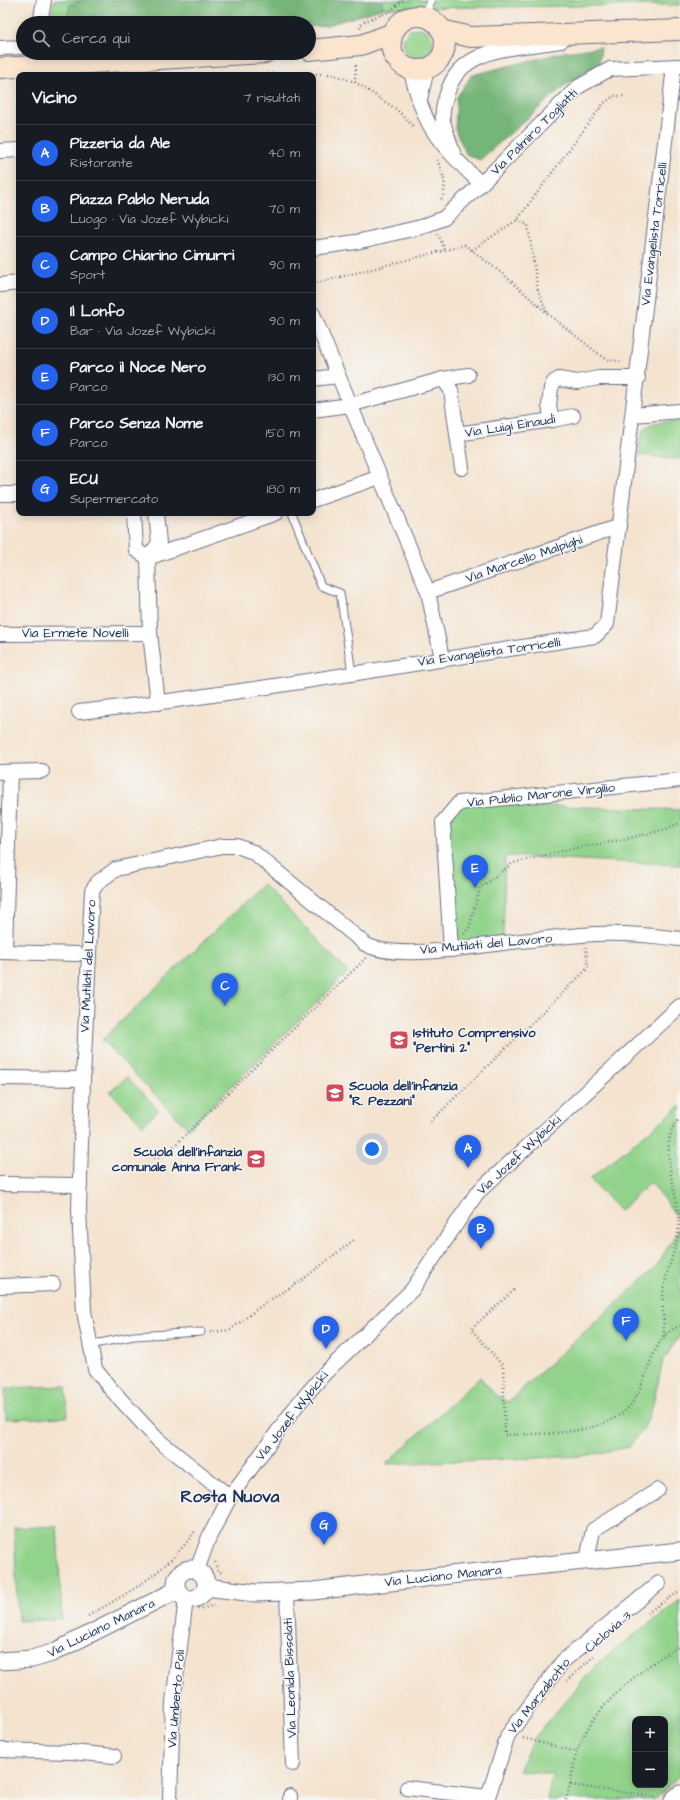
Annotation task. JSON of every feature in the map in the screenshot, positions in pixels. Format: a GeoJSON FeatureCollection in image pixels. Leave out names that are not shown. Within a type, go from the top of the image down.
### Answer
{"type":"FeatureCollection","features":[{"type":"Feature","properties":{"kind":"main road"},"geometry":{"type":"LineString","coordinates":[[428,9],[442,39],[438,61],[418,69],[398,62],[393,55],[390,46],[393,33],[400,22],[416,16],[428,9]]}},
{"type":"Feature","properties":{"kind":"main road"},"geometry":{"type":"LineString","coordinates":[[442,39],[680,30]]}},
{"type":"Feature","properties":{"kind":"main road"},"geometry":{"type":"LineString","coordinates":[[316,49],[361,45],[393,33]]}},
{"type":"Feature","properties":{"kind":"main road"},"geometry":{"type":"LineString","coordinates":[[361,45],[393,55]]}},
{"type":"Feature","properties":{"kind":"main road"},"geometry":{"type":"LineString","coordinates":[[0,68],[141,60]]}},
{"type":"Feature","properties":{"kind":"street"},"geometry":{"type":"LineString","coordinates":[[41,16],[44,0]]}},
{"type":"Feature","properties":{"kind":"street"},"geometry":{"type":"LineString","coordinates":[[454,156],[443,120],[444,103],[450,84],[459,70],[471,60],[489,52],[567,40],[586,33]]}},
{"type":"Feature","properties":{"kind":"street"},"geometry":{"type":"LineString","coordinates":[[0,48],[16,47]]}},
{"type":"Feature","properties":{"kind":"street","name":"Via Palmiro Togliatti"},"geometry":{"type":"LineString","coordinates":[[316,248],[356,242],[421,227],[444,218],[481,184],[578,87],[610,69],[677,66]]}},
{"type":"Feature","properties":{"kind":"street","name":"Via Evangelista Torricelli"},"geometry":{"type":"LineString","coordinates":[[79,712],[158,703],[442,658],[595,636],[607,624],[677,66]]}},
{"type":"Feature","properties":{"kind":"street"},"geometry":{"type":"LineString","coordinates":[[418,69],[420,100],[432,129],[454,156],[481,184]]}},
{"type":"Feature","properties":{"kind":"street"},"geometry":{"type":"LineString","coordinates":[[0,151],[16,150]]}},
{"type":"Feature","properties":{"kind":"street"},"geometry":{"type":"LineString","coordinates":[[0,285],[16,283]]}},
{"type":"Feature","properties":{"kind":"street"},"geometry":{"type":"LineString","coordinates":[[316,321],[428,592],[442,658]]}},
{"type":"Feature","properties":{"kind":"street"},"geometry":{"type":"LineString","coordinates":[[552,420],[549,406],[551,388],[554,382],[559,380],[577,382],[638,371]]}},
{"type":"Feature","properties":{"kind":"street"},"geometry":{"type":"LineString","coordinates":[[316,410],[350,405],[443,379],[468,375]]}},
{"type":"Feature","properties":{"kind":"street"},"geometry":{"type":"LineString","coordinates":[[316,379],[338,376]]}},
{"type":"Feature","properties":{"kind":"street","name":"Via Luigi Einaudi"},"geometry":{"type":"LineString","coordinates":[[443,379],[451,390],[457,434],[573,416]]}},
{"type":"Feature","properties":{"kind":"street"},"geometry":{"type":"LineString","coordinates":[[633,415],[680,411]]}},
{"type":"Feature","properties":{"kind":"street"},"geometry":{"type":"LineString","coordinates":[[457,434],[462,468]]}},
{"type":"Feature","properties":{"kind":"street"},"geometry":{"type":"LineString","coordinates":[[316,499],[380,477]]}},
{"type":"Feature","properties":{"kind":"street"},"geometry":{"type":"LineString","coordinates":[[0,494],[16,494]]}},
{"type":"Feature","properties":{"kind":"street"},"geometry":{"type":"LineString","coordinates":[[134,516],[136,550],[148,558]]}},
{"type":"Feature","properties":{"kind":"street"},"geometry":{"type":"LineString","coordinates":[[156,516],[159,543],[148,558],[150,633],[158,703]]}},
{"type":"Feature","properties":{"kind":"street"},"geometry":{"type":"LineString","coordinates":[[148,558],[267,516]]}},
{"type":"Feature","properties":{"kind":"street","name":"Via Marcello Malpighi"},"geometry":{"type":"LineString","coordinates":[[428,592],[619,526]]}},
{"type":"Feature","properties":{"kind":"street","name":"Via Ermete Novelli"},"geometry":{"type":"LineString","coordinates":[[0,634],[150,633]]}},
{"type":"Feature","properties":{"kind":"street"},"geometry":{"type":"LineString","coordinates":[[42,771],[5,772],[3,952],[77,954]]}},
{"type":"Feature","properties":{"kind":"street","name":"Via Publio Marone Virgilio"},"geometry":{"type":"LineString","coordinates":[[450,950],[443,822],[458,803],[680,780]]}},
{"type":"Feature","properties":{"kind":"street","name":"Via Mutilati del Lavoro"},"geometry":{"type":"LineString","coordinates":[[230,1497],[158,1440],[110,1388],[95,1369],[84,1312],[79,1209],[83,1079],[92,891],[98,882],[116,869],[222,846],[237,846],[253,852],[365,944],[374,949],[388,952],[450,950],[584,935],[657,936],[680,939]]}},
{"type":"Feature","properties":{"kind":"street","name":"Via Jozef Wybicki"},"geometry":{"type":"LineString","coordinates":[[197,1570],[209,1537],[230,1497],[297,1405],[325,1373],[412,1290],[477,1193],[680,1006]]}},
{"type":"Feature","properties":{"kind":"street"},"geometry":{"type":"LineString","coordinates":[[0,1078],[83,1079]]}},
{"type":"Feature","properties":{"kind":"street"},"geometry":{"type":"LineString","coordinates":[[0,1184],[80,1185]]}},
{"type":"Feature","properties":{"kind":"street"},"geometry":{"type":"LineString","coordinates":[[0,1286],[53,1284]]}},
{"type":"Feature","properties":{"kind":"street"},"geometry":{"type":"LineString","coordinates":[[587,1560],[593,1530],[658,1490]]}},
{"type":"Feature","properties":{"kind":"street","name":"Via Luciano Manara"},"geometry":{"type":"LineString","coordinates":[[206,1587],[255,1593],[313,1591],[680,1551]]}},
{"type":"Feature","properties":{"kind":"street"},"geometry":{"type":"LineString","coordinates":[[187,1570],[197,1570],[204,1577],[206,1587],[199,1598],[181,1595],[176,1585],[178,1575],[187,1570]]}},
{"type":"Feature","properties":{"kind":"street","name":"Via Marzabotto"},"geometry":{"type":"LineString","coordinates":[[487,1799],[508,1735],[563,1661],[659,1583]]}},
{"type":"Feature","properties":{"kind":"street","name":"Via Leonida Bissolati"},"geometry":{"type":"LineString","coordinates":[[287,1592],[293,1764]]}},
{"type":"Feature","properties":{"kind":"street","name":"Via Luciano Manara"},"geometry":{"type":"LineString","coordinates":[[0,1661],[32,1659],[52,1653],[181,1595]]}},
{"type":"Feature","properties":{"kind":"street","name":"Via Umberto Poli"},"geometry":{"type":"LineString","coordinates":[[170,1800],[173,1702],[181,1595]]}},
{"type":"Feature","properties":{"kind":"street"},"geometry":{"type":"LineString","coordinates":[[0,1750],[114,1756]]}},
{"type":"Feature","properties":{"kind":"street"},"geometry":{"type":"LineString","coordinates":[[407,1788],[487,1799]]}},
{"type":"Feature","properties":{"kind":"street"},"geometry":{"type":"LineString","coordinates":[[665,1799],[680,1794]]}},
{"type":"Feature","properties":{"kind":"lane"},"geometry":{"type":"LineString","coordinates":[[293,516],[321,586],[340,593],[352,673]]}},
{"type":"Feature","properties":{"kind":"lane"},"geometry":{"type":"LineString","coordinates":[[90,1345],[134,1336],[201,1332]]}},
{"type":"Feature","properties":{"kind":"path"},"geometry":{"type":"LineString","coordinates":[[316,74],[331,74],[355,82],[396,109],[417,130]]}},
{"type":"Feature","properties":{"kind":"path"},"geometry":{"type":"LineString","coordinates":[[472,250],[517,220],[603,104],[614,96],[625,96]]}},
{"type":"Feature","properties":{"kind":"path"},"geometry":{"type":"LineString","coordinates":[[436,158],[445,178],[443,197],[431,215],[444,250]]}},
{"type":"Feature","properties":{"kind":"path"},"geometry":{"type":"LineString","coordinates":[[517,220],[528,225],[538,291],[548,314]]}},
{"type":"Feature","properties":{"kind":"path"},"geometry":{"type":"LineString","coordinates":[[316,283],[465,245],[504,275],[548,314],[605,359],[638,371]]}},
{"type":"Feature","properties":{"kind":"path"},"geometry":{"type":"LineString","coordinates":[[450,950],[469,928],[480,888],[513,863],[575,848],[621,840],[663,830],[680,823]]}},
{"type":"Feature","properties":{"kind":"path"},"geometry":{"type":"LineString","coordinates":[[428,1124],[588,968],[584,935]]}},
{"type":"Feature","properties":{"kind":"path"},"geometry":{"type":"LineString","coordinates":[[154,1159],[164,1156],[374,949]]}},
{"type":"Feature","properties":{"kind":"path"},"geometry":{"type":"LineString","coordinates":[[664,1336],[664,1288],[679,1224],[669,1147],[670,1133],[675,1123],[680,1118]]}},
{"type":"Feature","properties":{"kind":"path"},"geometry":{"type":"LineString","coordinates":[[201,1332],[230,1330],[265,1303],[302,1280],[355,1238]]}},
{"type":"Feature","properties":{"kind":"path"},"geometry":{"type":"LineString","coordinates":[[514,1290],[471,1329],[503,1366],[505,1436],[576,1431],[605,1422],[625,1410],[638,1395],[656,1349],[664,1336],[680,1326]]}},
{"type":"Feature","properties":{"kind":"path"},"geometry":{"type":"LineString","coordinates":[[85,1618],[140,1586],[155,1575],[184,1546],[196,1530]]}},
{"type":"Feature","properties":{"kind":"path"},"geometry":{"type":"LineString","coordinates":[[215,1557],[218,1570],[227,1577]]}},
{"type":"Feature","properties":{"kind":"path","name":"Ciclovia 3"},"geometry":{"type":"LineString","coordinates":[[642,1616],[680,1590]]}},
{"type":"Feature","properties":{"kind":"path"},"geometry":{"type":"LineString","coordinates":[[566,1800],[571,1785],[577,1752],[588,1725],[608,1701],[662,1656],[680,1646]]}},
{"type":"Feature","properties":{"kind":"path","name":"Ciclovia 3"},"geometry":{"type":"LineString","coordinates":[[562,1686],[596,1654]]}},
{"type":"Feature","properties":{"kind":"path"},"geometry":{"type":"LineString","coordinates":[[519,1745],[527,1732]]}},
{"type":"Feature","properties":{"kind":"path"},"geometry":{"type":"LineString","coordinates":[[523,1738],[577,1752]]}},
{"type":"Feature","properties":{"kind":"path"},"geometry":{"type":"LineString","coordinates":[[571,1785],[665,1799]]}},
{"type":"Feature","properties":{"kind":"green space"},"geometry":{"type":"Polygon","coordinates":[[[54,0],[680,0],[680,5],[384,8],[327,25],[316,26],[316,16],[51,16],[54,0]]]}},
{"type":"Feature","properties":{"kind":"green space"},"geometry":{"type":"Polygon","coordinates":[[[82,0],[381,0],[384,8],[327,25],[316,26],[316,16],[68,16],[70,5],[82,0]]]}},
{"type":"Feature","properties":{"kind":"green space"},"geometry":{"type":"Polygon","coordinates":[[[418,28],[429,32],[433,43],[429,54],[418,58],[407,54],[403,43],[407,32],[418,28]]]}},
{"type":"Feature","properties":{"kind":"green space"},"geometry":{"type":"Polygon","coordinates":[[[601,47],[599,64],[564,86],[480,160],[466,154],[455,129],[457,97],[472,75],[564,52],[601,47]]]}},
{"type":"Feature","properties":{"kind":"green space"},"geometry":{"type":"Polygon","coordinates":[[[680,421],[680,459],[639,455],[641,435],[648,426],[654,423],[680,421]]]}},
{"type":"Feature","properties":{"kind":"green space"},"geometry":{"type":"Polygon","coordinates":[[[459,803],[680,810],[680,865],[505,856],[503,943],[451,950],[443,822],[459,803]]]}},
{"type":"Feature","properties":{"kind":"green space"},"geometry":{"type":"Polygon","coordinates":[[[263,884],[348,972],[188,1129],[102,1040],[263,884]]]}},
{"type":"Feature","properties":{"kind":"green space"},"geometry":{"type":"Polygon","coordinates":[[[127,1077],[159,1110],[143,1125],[110,1092],[127,1077]]]}},
{"type":"Feature","properties":{"kind":"green space"},"geometry":{"type":"Polygon","coordinates":[[[680,1106],[680,1221],[651,1182],[620,1211],[590,1179],[680,1106]]]}},
{"type":"Feature","properties":{"kind":"green space"},"geometry":{"type":"Polygon","coordinates":[[[680,1227],[680,1335],[663,1361],[652,1408],[644,1428],[629,1447],[583,1456],[386,1464],[480,1377],[494,1394],[508,1402],[656,1267],[680,1227]]]}},
{"type":"Feature","properties":{"kind":"green space"},"geometry":{"type":"Polygon","coordinates":[[[66,1386],[68,1417],[6,1419],[5,1388],[66,1386]]]}},
{"type":"Feature","properties":{"kind":"green space"},"geometry":{"type":"Polygon","coordinates":[[[57,1526],[62,1619],[18,1621],[14,1528],[57,1526]]]}},
{"type":"Feature","properties":{"kind":"green space"},"geometry":{"type":"Polygon","coordinates":[[[680,1600],[680,1776],[668,1787],[668,1716],[632,1716],[632,1788],[667,1788],[654,1800],[547,1800],[552,1774],[518,1770],[536,1736],[598,1663],[680,1600]]]}},
{"type":"Feature","properties":{"kind":"place","name":"Parco il Noce Nero"},"geometry":{"type":"Point","coordinates":[475,888]}},
{"type":"Feature","properties":{"kind":"place","name":"Campo Chiarino Cimurri"},"geometry":{"type":"Point","coordinates":[225,1006]}},
{"type":"Feature","properties":{"kind":"place","name":"Istituto Comprensivo \"Pertini 2\""},"geometry":{"type":"Point","coordinates":[399,1040]}},
{"type":"Feature","properties":{"kind":"place","name":"Scuola dell'infanzia \"R. Pezzani\""},"geometry":{"type":"Point","coordinates":[335,1093]}},
{"type":"Feature","properties":{"kind":"place","name":"Scuola dell'infanzia comunale Anna Frank"},"geometry":{"type":"Point","coordinates":[256,1159]}},
{"type":"Feature","properties":{"kind":"place","name":"Pizzeria da Ale"},"geometry":{"type":"Point","coordinates":[468,1168]}},
{"type":"Feature","properties":{"kind":"place","name":"Piazza Pablo Neruda"},"geometry":{"type":"Point","coordinates":[481,1249]}},
{"type":"Feature","properties":{"kind":"place","name":"Parco Senza Nome"},"geometry":{"type":"Point","coordinates":[626,1341]}},
{"type":"Feature","properties":{"kind":"place","name":"Il Lonfo"},"geometry":{"type":"Point","coordinates":[326,1349]}},
{"type":"Feature","properties":{"kind":"place","name":"ECU"},"geometry":{"type":"Point","coordinates":[324,1545]}},
{"type":"Feature","properties":{"kind":"district","name":"Rosta Nuova"},"geometry":{"type":"Point","coordinates":[230,1497]}}]}
